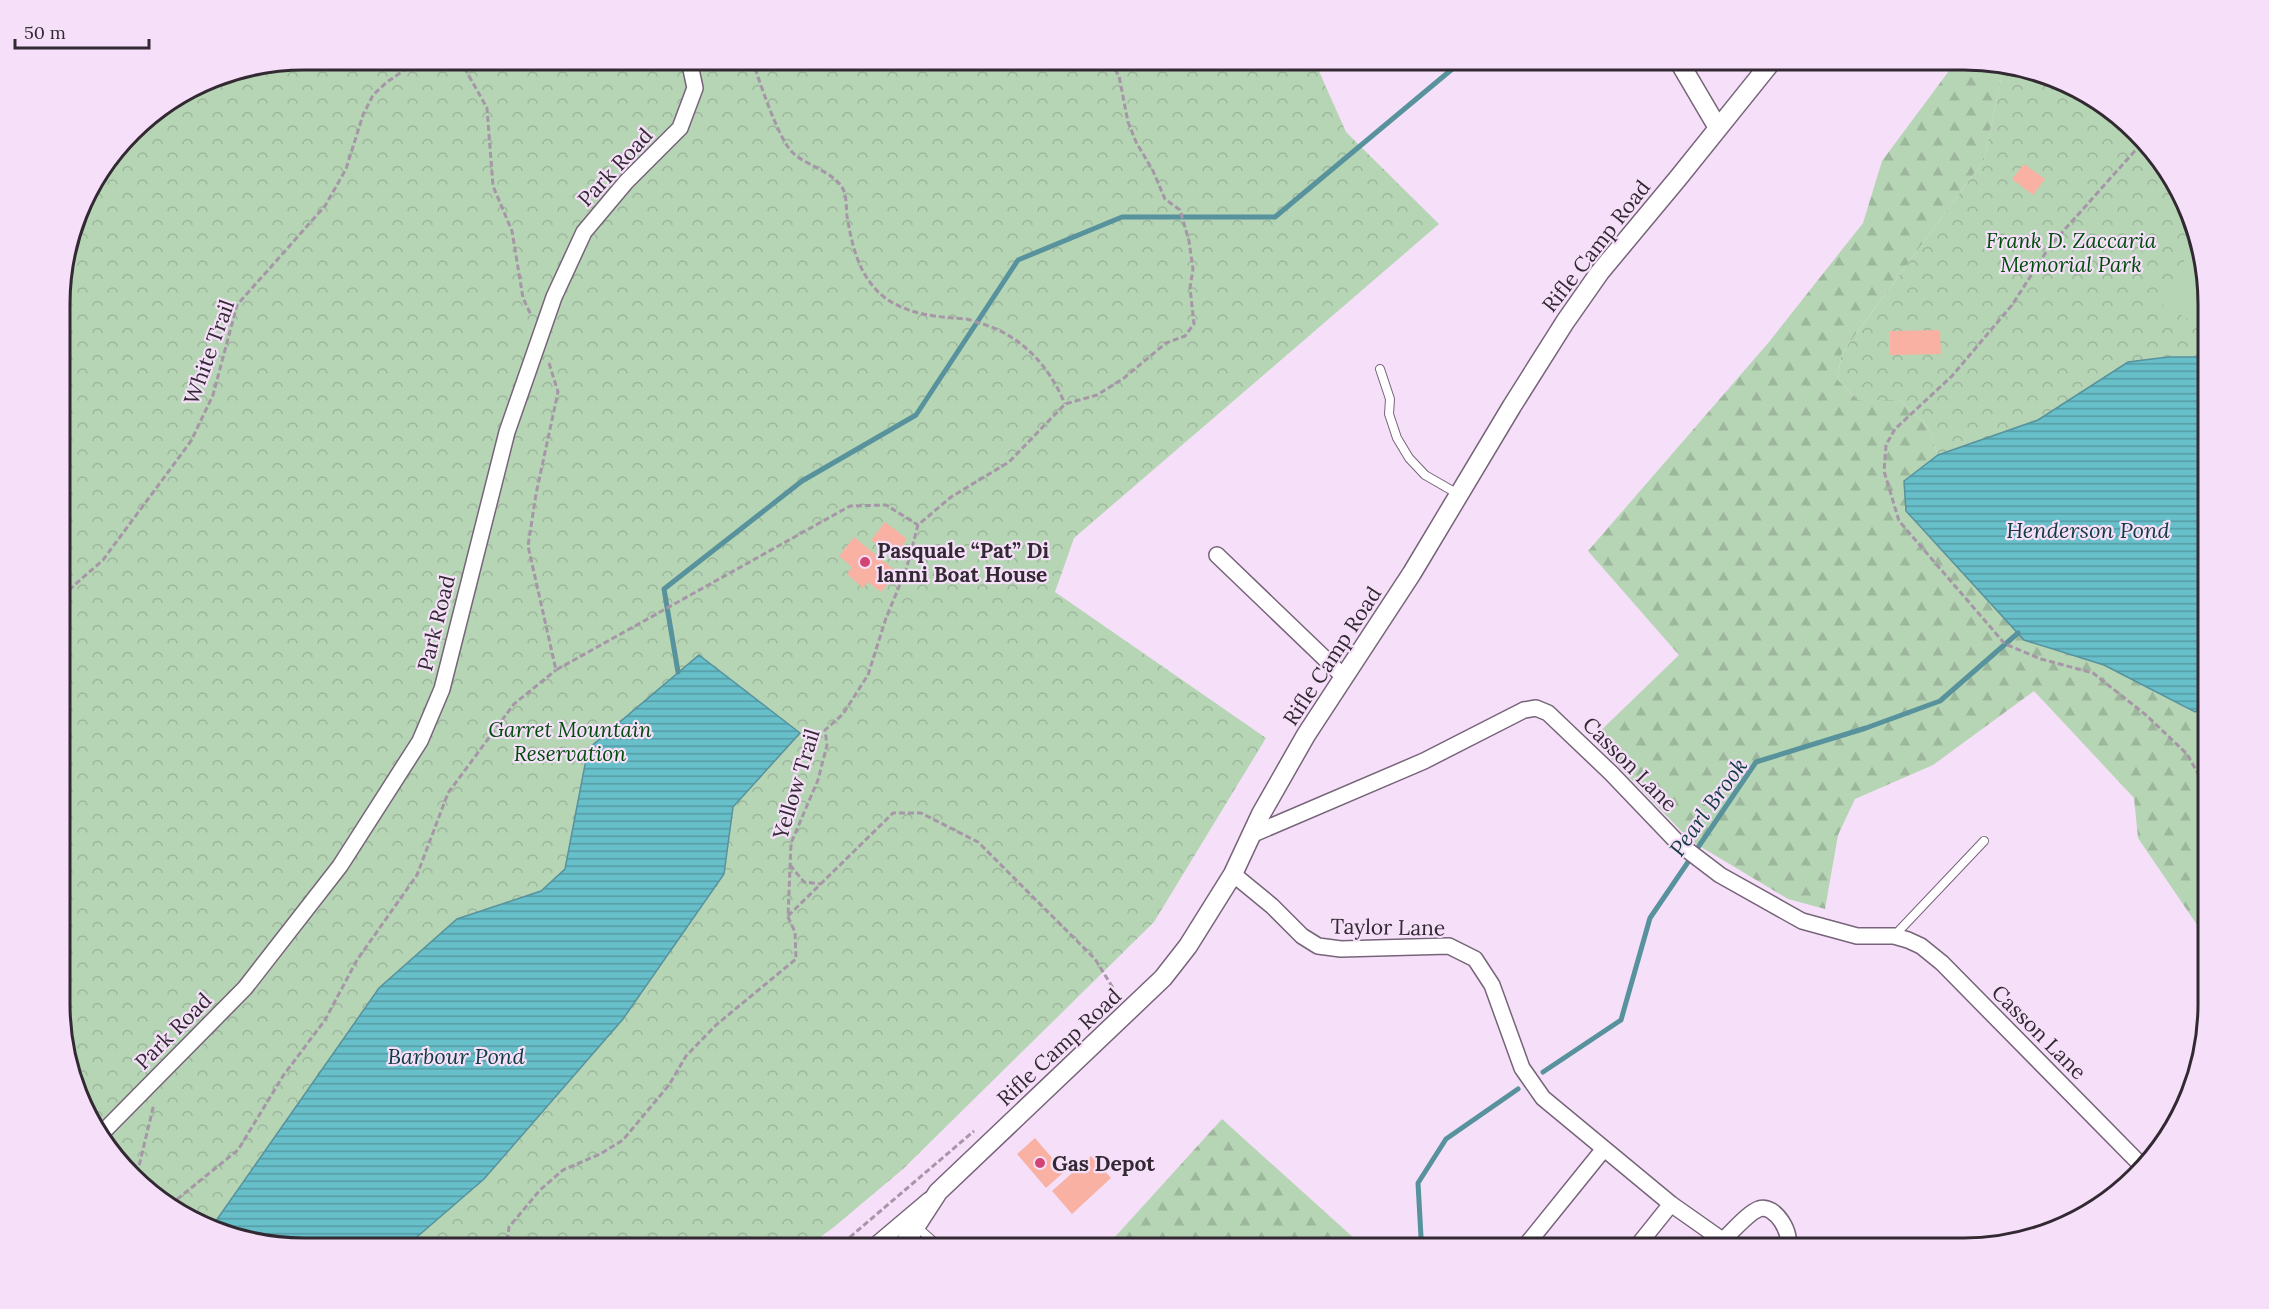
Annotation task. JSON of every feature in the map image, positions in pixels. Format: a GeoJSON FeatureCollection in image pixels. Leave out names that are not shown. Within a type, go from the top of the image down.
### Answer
{"type":"FeatureCollection","features":[{"type":"Feature","properties":{"kind":"street","name":"Park Road"},"geometry":{"type":"LineString","coordinates":[[106,1129],[245,988],[297,924],[340,866],[420,741],[442,689],[495,473],[554,297],[584,232],[626,182],[680,128],[695,88],[691,70]]}},
{"type":"Feature","properties":{"kind":"street"},"geometry":{"type":"LineString","coordinates":[[1684,70],[1718,128]]}},
{"type":"Feature","properties":{"kind":"street","name":"Rifle Camp Road"},"geometry":{"type":"LineString","coordinates":[[908,1238],[938,1192],[1163,978],[1188,946],[1233,874],[1251,835],[1306,735],[1413,573],[1523,387],[1600,272],[1765,70]]}},
{"type":"Feature","properties":{"kind":"street"},"geometry":{"type":"LineString","coordinates":[[1218,555],[1344,678]]}},
{"type":"Feature","properties":{"kind":"street","name":"Casson Lane"},"geometry":{"type":"LineString","coordinates":[[1251,835],[1424,761],[1524,710],[1536,708],[1548,713],[1561,725],[1678,843],[1720,875],[1802,921],[1857,936],[1894,936],[1921,946],[1941,963],[2138,1162]]}},
{"type":"Feature","properties":{"kind":"street","name":"Taylor Lane"},"geometry":{"type":"LineString","coordinates":[[1233,874],[1272,906],[1302,936],[1318,946],[1341,949],[1449,946],[1475,958],[1492,985],[1522,1068],[1543,1098],[1671,1204],[1720,1238]]}},
{"type":"Feature","properties":{"kind":"street"},"geometry":{"type":"LineString","coordinates":[[1532,1238],[1604,1150]]}},
{"type":"Feature","properties":{"kind":"street"},"geometry":{"type":"LineString","coordinates":[[885,1238],[938,1192]]}},
{"type":"Feature","properties":{"kind":"street"},"geometry":{"type":"LineString","coordinates":[[1644,1238],[1671,1204]]}},
{"type":"Feature","properties":{"kind":"street","name":"Taylor Lane"},"geometry":{"type":"LineString","coordinates":[[1733,1238],[1752,1213],[1765,1209],[1776,1216],[1786,1228],[1789,1238]]}},
{"type":"Feature","properties":{"kind":"lane"},"geometry":{"type":"LineString","coordinates":[[1380,369],[1390,399],[1389,414],[1403,448],[1425,475],[1459,494]]}},
{"type":"Feature","properties":{"kind":"lane"},"geometry":{"type":"LineString","coordinates":[[1894,936],[1984,842]]}},
{"type":"Feature","properties":{"kind":"lane"},"geometry":{"type":"LineString","coordinates":[[916,1226],[930,1238]]}},
{"type":"Feature","properties":{"kind":"path","name":"White Trail"},"geometry":{"type":"LineString","coordinates":[[70,589],[103,560],[191,441],[213,394],[237,305],[325,206],[346,169],[363,115],[374,95],[404,70]]}},
{"type":"Feature","properties":{"kind":"path"},"geometry":{"type":"LineString","coordinates":[[466,70],[487,108],[493,186],[512,231],[523,298],[540,334],[558,392],[528,546],[556,670]]}},
{"type":"Feature","properties":{"kind":"path"},"geometry":{"type":"LineString","coordinates":[[756,70],[776,122],[792,151],[831,177],[843,190],[854,250],[866,278],[885,297],[914,313],[949,320],[968,319],[996,329],[1024,345],[1046,369],[1065,404]]}},
{"type":"Feature","properties":{"kind":"path"},"geometry":{"type":"LineString","coordinates":[[176,1201],[238,1150],[283,1076],[325,1020],[357,960],[417,875],[447,793],[514,704],[556,670],[850,506],[886,505],[918,525],[951,497],[1009,462],[1065,404],[1097,394],[1124,378],[1166,343],[1185,336],[1194,324],[1190,288],[1193,269],[1189,241],[1180,210],[1166,199],[1136,142],[1128,122],[1119,76],[1115,70]]}},
{"type":"Feature","properties":{"kind":"path"},"geometry":{"type":"LineString","coordinates":[[2138,147],[2050,246],[2012,305],[1952,376],[1895,429],[1886,445],[1884,471],[1899,520],[2005,644],[2041,659],[2093,673],[2146,715],[2187,754],[2198,773]]}},
{"type":"Feature","properties":{"kind":"path","name":"Yellow Trail"},"geometry":{"type":"LineString","coordinates":[[508,1238],[509,1227],[540,1190],[562,1170],[600,1154],[623,1140],[669,1085],[686,1056],[716,1025],[796,958],[795,932],[788,917],[791,843],[818,780],[827,745],[825,730],[843,714],[868,675],[886,618],[906,570],[918,525]]}},
{"type":"Feature","properties":{"kind":"path"},"geometry":{"type":"LineString","coordinates":[[788,917],[893,813],[921,813],[978,842],[1095,959],[1113,988],[1108,1013]]}},
{"type":"Feature","properties":{"kind":"path"},"geometry":{"type":"LineString","coordinates":[[790,865],[804,882],[821,884]]}},
{"type":"Feature","properties":{"kind":"path"},"geometry":{"type":"LineString","coordinates":[[138,1169],[161,1073]]}},
{"type":"Feature","properties":{"kind":"path"},"geometry":{"type":"LineString","coordinates":[[849,1238],[982,1124]]}},
{"type":"Feature","properties":{"kind":"green space","name":"Garret Mountain Reservation"},"geometry":{"type":"Polygon","coordinates":[[[304,70],[1318,70],[1346,132],[1439,224],[1074,538],[1055,592],[1266,738],[1154,922],[903,1169],[819,1238],[274,1237],[244,1231],[215,1221],[174,1199],[150,1181],[128,1159],[102,1122],[88,1094],[78,1065],[72,1035],[70,1005],[70,304],[72,274],[78,244],[88,215],[110,174],[128,150],[150,128],[187,102],[215,88],[244,78],[274,72],[304,70]]]}},
{"type":"Feature","properties":{"kind":"green space"},"geometry":{"type":"Polygon","coordinates":[[[1950,70],[2002,73],[1984,160],[1842,353],[1837,379],[1858,400],[1900,400],[1928,427],[1938,455],[1904,481],[1906,511],[2024,640],[2104,665],[2194,712],[2198,710],[2198,926],[2138,838],[2134,798],[2034,691],[1933,765],[1855,799],[1838,835],[1825,909],[1788,899],[1691,841],[1592,739],[1679,655],[1588,551],[1769,342],[1863,223],[1882,161],[1950,70]]]}},
{"type":"Feature","properties":{"kind":"green space","name":"Frank D. Zaccaria Memorial Park"},"geometry":{"type":"Polygon","coordinates":[[[2002,73],[2054,88],[2095,110],[2119,128],[2141,150],[2159,174],[2186,229],[2197,274],[2198,357],[2168,357],[2079,395],[2038,420],[1938,455],[1928,427],[1900,400],[1858,400],[1837,379],[1842,353],[1984,160],[2002,73]]]}},
{"type":"Feature","properties":{"kind":"green space"},"geometry":{"type":"Polygon","coordinates":[[[2192,248],[2197,274],[2198,324],[2161,304],[2192,248]]]}},
{"type":"Feature","properties":{"kind":"green space"},"geometry":{"type":"Polygon","coordinates":[[[1222,1119],[1354,1238],[1114,1238],[1222,1119]]]}},
{"type":"Feature","properties":{"kind":"water","name":"Henderson Pond"},"geometry":{"type":"Polygon","coordinates":[[[2168,357],[2198,357],[2198,710],[2195,712],[2104,665],[2024,640],[1906,511],[1904,481],[1938,455],[2038,420],[2128,362],[2168,357]]]}},
{"type":"Feature","properties":{"kind":"water","name":"Barbour Pond"},"geometry":{"type":"Polygon","coordinates":[[[699,655],[800,733],[733,807],[724,874],[623,1019],[484,1179],[416,1238],[274,1237],[244,1231],[216,1221],[379,988],[457,919],[541,891],[565,869],[588,749],[699,655]]]}},
{"type":"Feature","properties":{"kind":"building"},"geometry":{"type":"Polygon","coordinates":[[[2024,164],[2045,179],[2033,195],[2012,179],[2024,164]]]}},
{"type":"Feature","properties":{"kind":"building"},"geometry":{"type":"Polygon","coordinates":[[[1940,330],[1941,354],[1890,355],[1890,331],[1940,330]]]}},
{"type":"Feature","properties":{"kind":"building"},"geometry":{"type":"Polygon","coordinates":[[[885,522],[907,539],[894,557],[871,540],[885,522]]]}},
{"type":"Feature","properties":{"kind":"building","name":"Pasquale “Pat” Di lanni Boat House"},"geometry":{"type":"Polygon","coordinates":[[[854,537],[897,572],[881,592],[868,582],[863,588],[847,574],[852,567],[839,556],[854,537]]]}},
{"type":"Feature","properties":{"kind":"building","name":"Gas Depot"},"geometry":{"type":"Polygon","coordinates":[[[1035,1138],[1064,1172],[1046,1188],[1017,1154],[1035,1138]]]}},
{"type":"Feature","properties":{"kind":"building"},"geometry":{"type":"Polygon","coordinates":[[[1091,1156],[1111,1178],[1072,1214],[1052,1191],[1091,1156]]]}},
{"type":"Feature","properties":{"kind":"waterway"},"geometry":{"type":"LineString","coordinates":[[678,672],[664,589],[802,481],[916,415],[1018,260],[1122,217],[1275,217],[1451,70]]}},
{"type":"Feature","properties":{"kind":"waterway","name":"Pearl Brook"},"geometry":{"type":"LineString","coordinates":[[1543,1072],[1621,1020],[1650,918],[1756,762],[1866,728],[1940,701],[2018,633]]}},
{"type":"Feature","properties":{"kind":"waterway","name":"Pearl Brook"},"geometry":{"type":"LineString","coordinates":[[1422,1238],[1418,1183],[1446,1139],[1518,1089]]}},
{"type":"Feature","properties":{"kind":"place","name":"Pasquale “Pat” Di lanni Boat House"},"geometry":{"type":"Point","coordinates":[865,562]}},
{"type":"Feature","properties":{"kind":"place","name":"Gas Depot"},"geometry":{"type":"Point","coordinates":[1040,1163]}}]}
